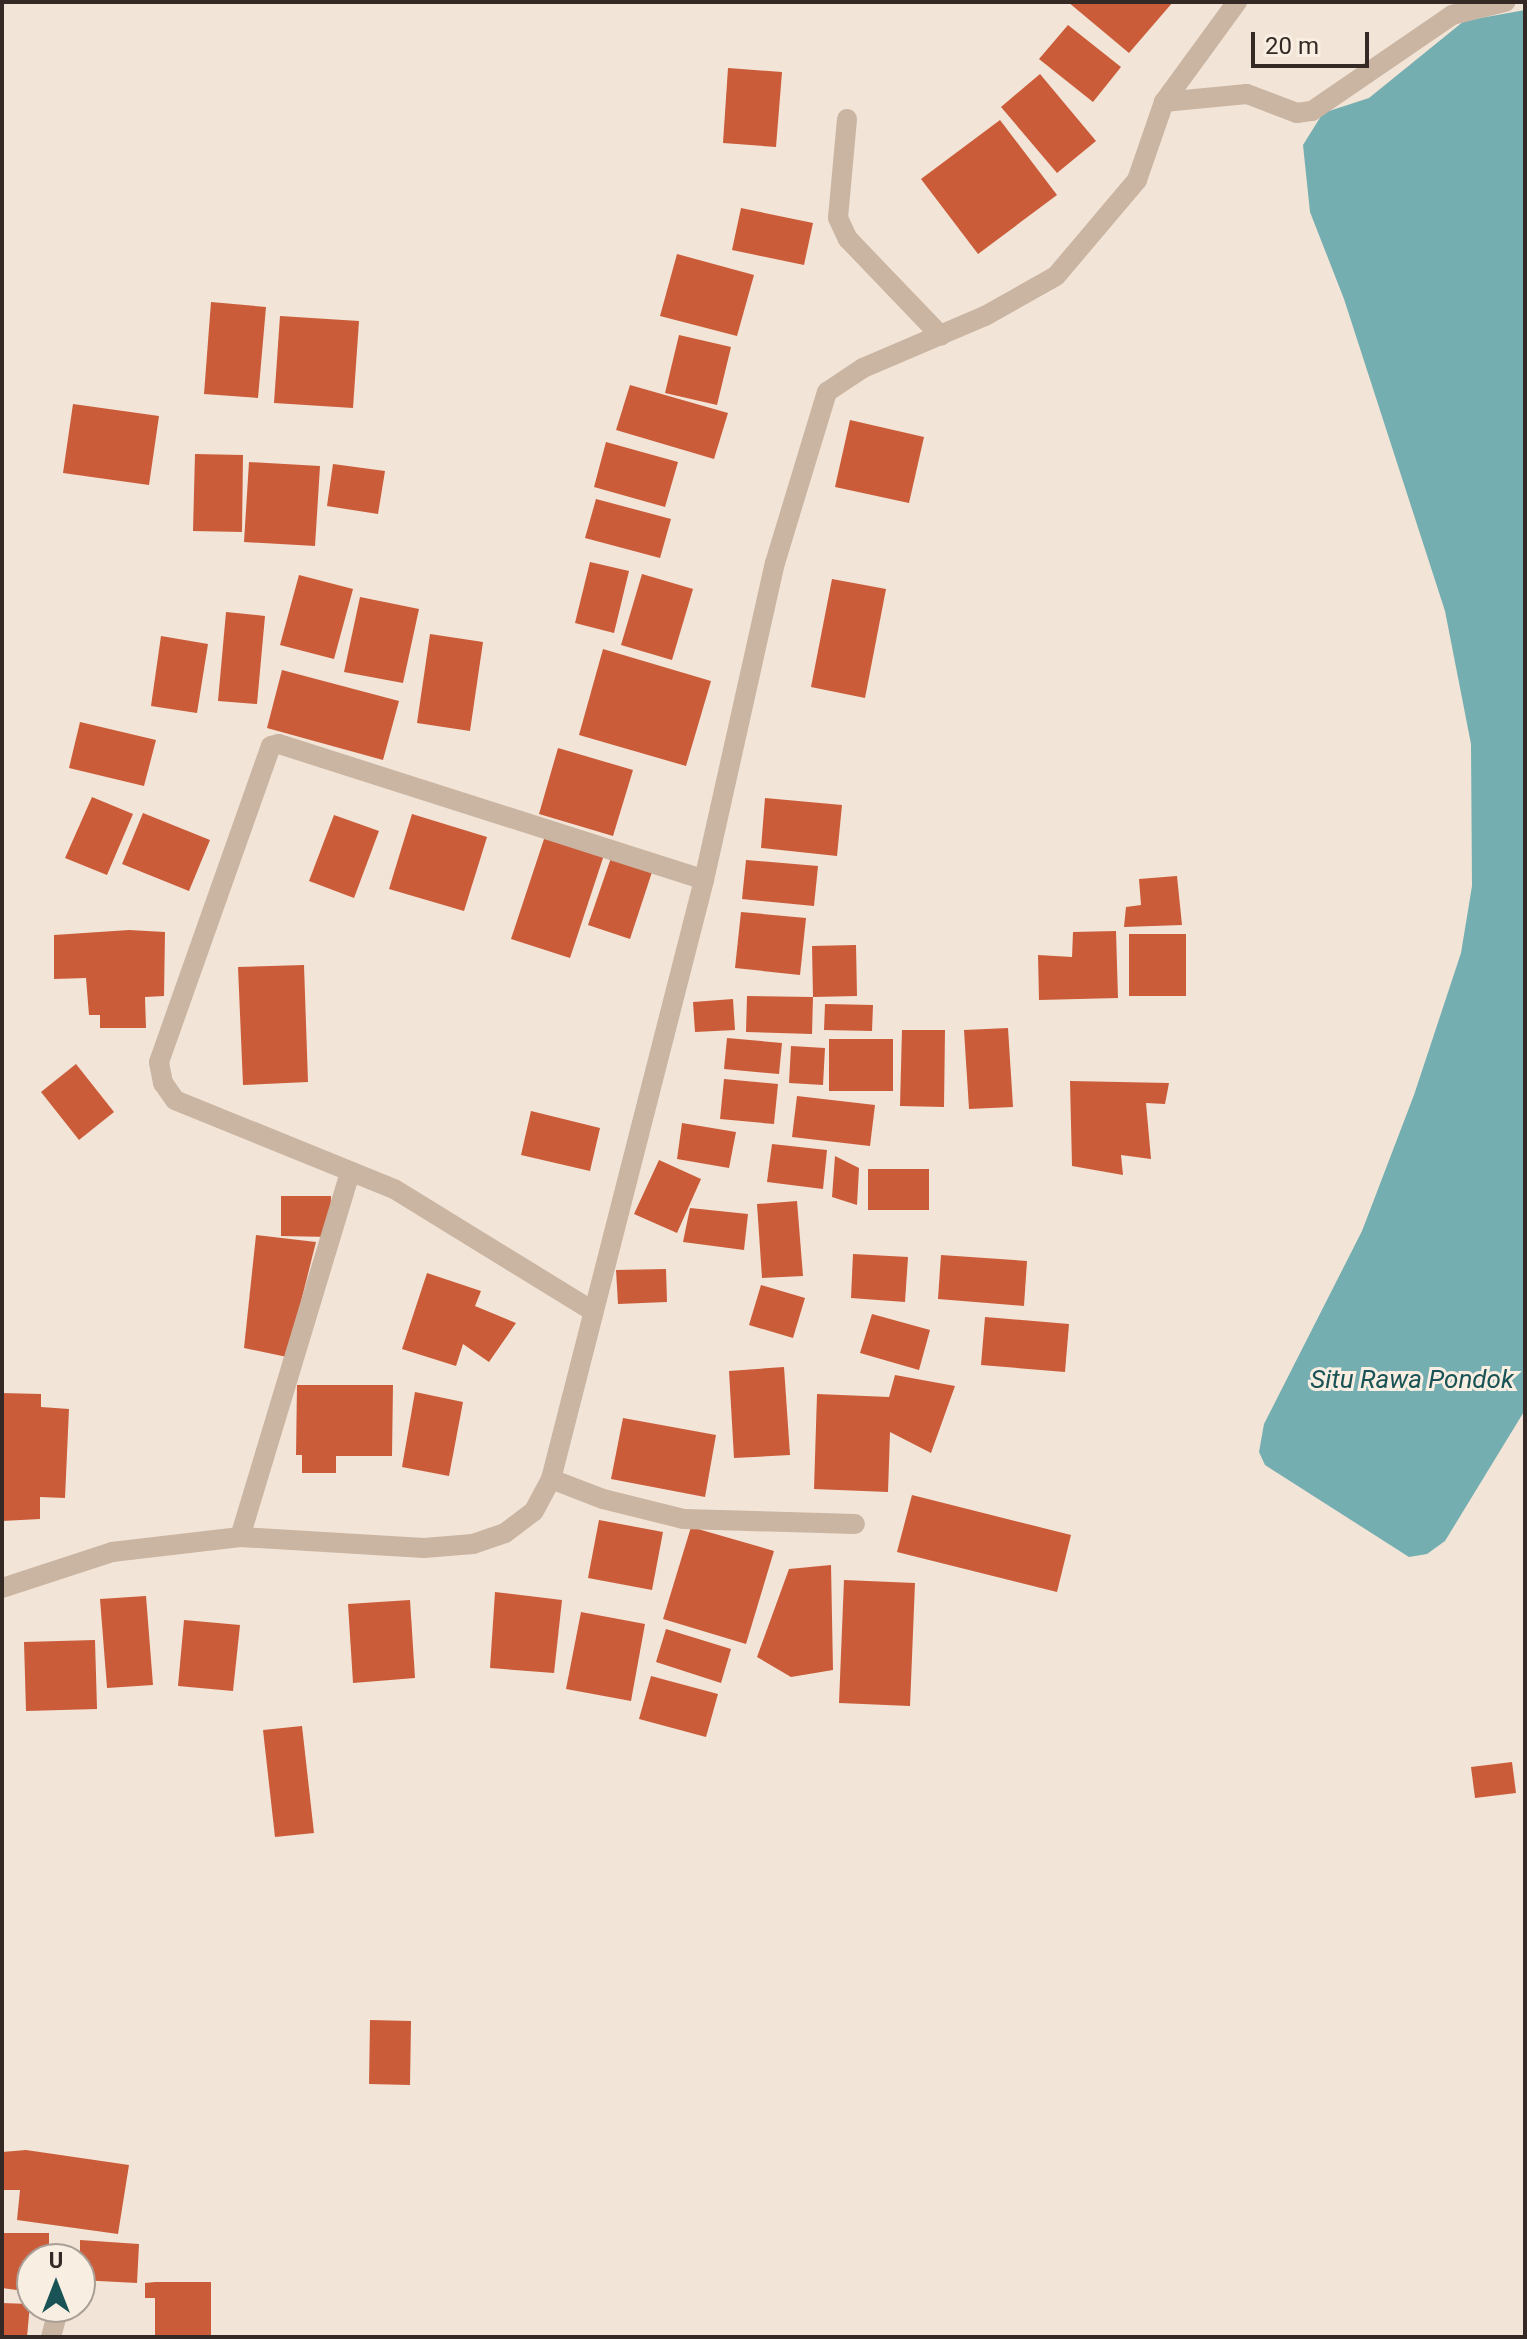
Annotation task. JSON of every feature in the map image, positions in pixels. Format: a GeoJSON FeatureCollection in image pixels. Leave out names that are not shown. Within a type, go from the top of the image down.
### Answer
{"type":"FeatureCollection","features":[{"type":"Feature","properties":{"kind":"street"},"geometry":{"type":"LineString","coordinates":[[2,1588],[112,1552],[240,1537],[424,1548],[473,1544],[505,1533],[534,1511],[551,1479],[591,1310],[704,880],[775,563],[827,392],[863,368],[941,336],[1056,276],[1137,180],[1164,102],[1237,2]]}},
{"type":"Feature","properties":{"kind":"street"},"geometry":{"type":"LineString","coordinates":[[1164,102],[1226,93],[1247,94],[1297,113],[1312,111],[1452,15],[1505,2]]}},
{"type":"Feature","properties":{"kind":"street"},"geometry":{"type":"LineString","coordinates":[[847,119],[838,218],[848,239],[941,336]]}},
{"type":"Feature","properties":{"kind":"street"},"geometry":{"type":"LineString","coordinates":[[591,1310],[394,1189],[175,1100],[163,1083],[159,1062],[271,746],[279,744],[704,880]]}},
{"type":"Feature","properties":{"kind":"street"},"geometry":{"type":"LineString","coordinates":[[240,1537],[350,1172]]}},
{"type":"Feature","properties":{"kind":"street"},"geometry":{"type":"LineString","coordinates":[[551,1479],[618,1504],[684,1519],[855,1524]]}},
{"type":"Feature","properties":{"kind":"water","name":"Situ Rawa Pondok"},"geometry":{"type":"Polygon","coordinates":[[[1525,10],[1525,1410],[1445,1541],[1427,1554],[1409,1557],[1265,1465],[1259,1452],[1264,1424],[1362,1231],[1414,1095],[1461,953],[1472,886],[1471,744],[1445,611],[1344,299],[1310,212],[1303,145],[1323,113],[1369,98],[1464,21],[1525,10]]]}},
{"type":"Feature","properties":{"kind":"building"},"geometry":{"type":"Polygon","coordinates":[[[1068,2],[1173,2],[1129,53],[1068,2]]]}},
{"type":"Feature","properties":{"kind":"building"},"geometry":{"type":"Polygon","coordinates":[[[1068,25],[1121,67],[1093,102],[1039,59],[1068,25]]]}},
{"type":"Feature","properties":{"kind":"building"},"geometry":{"type":"Polygon","coordinates":[[[728,68],[782,72],[776,147],[723,143],[728,68]]]}},
{"type":"Feature","properties":{"kind":"building"},"geometry":{"type":"Polygon","coordinates":[[[1040,74],[1096,141],[1057,173],[1001,107],[1040,74]]]}},
{"type":"Feature","properties":{"kind":"building"},"geometry":{"type":"Polygon","coordinates":[[[1000,120],[1057,195],[978,254],[921,179],[1000,120]]]}},
{"type":"Feature","properties":{"kind":"building"},"geometry":{"type":"Polygon","coordinates":[[[741,208],[813,223],[804,265],[732,250],[741,208]]]}},
{"type":"Feature","properties":{"kind":"building"},"geometry":{"type":"Polygon","coordinates":[[[677,254],[754,275],[737,336],[660,316],[677,254]]]}},
{"type":"Feature","properties":{"kind":"building"},"geometry":{"type":"Polygon","coordinates":[[[211,302],[266,307],[258,398],[204,394],[211,302]]]}},
{"type":"Feature","properties":{"kind":"building"},"geometry":{"type":"Polygon","coordinates":[[[280,316],[359,321],[353,408],[274,403],[280,316]]]}},
{"type":"Feature","properties":{"kind":"building"},"geometry":{"type":"Polygon","coordinates":[[[679,335],[731,347],[717,405],[665,393],[679,335]]]}},
{"type":"Feature","properties":{"kind":"building"},"geometry":{"type":"Polygon","coordinates":[[[630,385],[728,413],[714,459],[616,430],[630,385]]]}},
{"type":"Feature","properties":{"kind":"building"},"geometry":{"type":"Polygon","coordinates":[[[73,404],[159,416],[149,485],[63,473],[73,404]]]}},
{"type":"Feature","properties":{"kind":"building"},"geometry":{"type":"Polygon","coordinates":[[[850,420],[924,437],[909,503],[835,487],[850,420]]]}},
{"type":"Feature","properties":{"kind":"building"},"geometry":{"type":"Polygon","coordinates":[[[606,442],[678,462],[665,507],[594,487],[606,442]]]}},
{"type":"Feature","properties":{"kind":"building"},"geometry":{"type":"Polygon","coordinates":[[[195,454],[243,455],[242,532],[193,531],[195,454]]]}},
{"type":"Feature","properties":{"kind":"building"},"geometry":{"type":"Polygon","coordinates":[[[249,462],[320,466],[315,546],[244,542],[249,462]]]}},
{"type":"Feature","properties":{"kind":"building"},"geometry":{"type":"Polygon","coordinates":[[[333,464],[385,471],[378,514],[327,506],[333,464]]]}},
{"type":"Feature","properties":{"kind":"building"},"geometry":{"type":"Polygon","coordinates":[[[596,499],[671,519],[660,558],[585,538],[596,499]]]}},
{"type":"Feature","properties":{"kind":"building"},"geometry":{"type":"Polygon","coordinates":[[[590,562],[629,571],[614,633],[575,623],[590,562]]]}},
{"type":"Feature","properties":{"kind":"building"},"geometry":{"type":"Polygon","coordinates":[[[642,574],[693,589],[672,660],[621,645],[642,574]]]}},
{"type":"Feature","properties":{"kind":"building"},"geometry":{"type":"Polygon","coordinates":[[[299,575],[353,589],[334,659],[280,645],[299,575]]]}},
{"type":"Feature","properties":{"kind":"building"},"geometry":{"type":"Polygon","coordinates":[[[832,579],[886,589],[865,698],[811,687],[832,579]]]}},
{"type":"Feature","properties":{"kind":"building"},"geometry":{"type":"Polygon","coordinates":[[[360,597],[419,609],[403,683],[344,672],[360,597]]]}},
{"type":"Feature","properties":{"kind":"building"},"geometry":{"type":"Polygon","coordinates":[[[226,612],[265,616],[257,704],[218,701],[226,612]]]}},
{"type":"Feature","properties":{"kind":"building"},"geometry":{"type":"Polygon","coordinates":[[[430,634],[483,642],[470,731],[417,723],[430,634]]]}},
{"type":"Feature","properties":{"kind":"building"},"geometry":{"type":"Polygon","coordinates":[[[161,636],[208,644],[197,713],[151,706],[161,636]]]}},
{"type":"Feature","properties":{"kind":"building"},"geometry":{"type":"Polygon","coordinates":[[[603,649],[711,681],[686,766],[579,735],[603,649]]]}},
{"type":"Feature","properties":{"kind":"building"},"geometry":{"type":"Polygon","coordinates":[[[282,670],[399,701],[383,760],[267,728],[282,670]]]}},
{"type":"Feature","properties":{"kind":"building"},"geometry":{"type":"Polygon","coordinates":[[[80,722],[156,740],[144,786],[69,768],[80,722]]]}},
{"type":"Feature","properties":{"kind":"building"},"geometry":{"type":"Polygon","coordinates":[[[558,748],[633,770],[613,836],[539,814],[558,748]]]}},
{"type":"Feature","properties":{"kind":"building"},"geometry":{"type":"Polygon","coordinates":[[[92,797],[133,814],[107,875],[65,858],[92,797]]]}},
{"type":"Feature","properties":{"kind":"building"},"geometry":{"type":"Polygon","coordinates":[[[765,798],[842,805],[837,856],[761,848],[765,798]]]}},
{"type":"Feature","properties":{"kind":"building"},"geometry":{"type":"Polygon","coordinates":[[[143,813],[210,840],[189,891],[122,864],[143,813]]]}},
{"type":"Feature","properties":{"kind":"building"},"geometry":{"type":"Polygon","coordinates":[[[412,814],[487,837],[464,911],[389,889],[412,814]]]}},
{"type":"Feature","properties":{"kind":"building"},"geometry":{"type":"Polygon","coordinates":[[[334,815],[379,831],[354,898],[309,881],[334,815]]]}},
{"type":"Feature","properties":{"kind":"building"},"geometry":{"type":"Polygon","coordinates":[[[545,836],[604,855],[570,958],[511,939],[545,836]]]}},
{"type":"Feature","properties":{"kind":"building"},"geometry":{"type":"Polygon","coordinates":[[[613,852],[654,866],[630,939],[588,925],[613,852]]]}},
{"type":"Feature","properties":{"kind":"building"},"geometry":{"type":"Polygon","coordinates":[[[746,860],[818,866],[814,906],[742,899],[746,860]]]}},
{"type":"Feature","properties":{"kind":"building"},"geometry":{"type":"Polygon","coordinates":[[[1177,876],[1182,925],[1124,927],[1126,907],[1141,905],[1139,879],[1177,876]]]}},
{"type":"Feature","properties":{"kind":"building"},"geometry":{"type":"Polygon","coordinates":[[[741,912],[806,918],[800,975],[735,968],[741,912]]]}},
{"type":"Feature","properties":{"kind":"building"},"geometry":{"type":"Polygon","coordinates":[[[129,930],[165,932],[164,996],[145,997],[146,1028],[100,1028],[100,1015],[89,1015],[86,978],[54,979],[54,935],[129,930]]]}},
{"type":"Feature","properties":{"kind":"building"},"geometry":{"type":"Polygon","coordinates":[[[1116,931],[1118,998],[1039,1000],[1038,955],[1072,957],[1073,932],[1116,931]]]}},
{"type":"Feature","properties":{"kind":"building"},"geometry":{"type":"Polygon","coordinates":[[[1129,934],[1186,934],[1186,996],[1129,996],[1129,934]]]}},
{"type":"Feature","properties":{"kind":"building"},"geometry":{"type":"Polygon","coordinates":[[[856,945],[857,996],[813,997],[812,946],[856,945]]]}},
{"type":"Feature","properties":{"kind":"building"},"geometry":{"type":"Polygon","coordinates":[[[304,965],[308,1082],[243,1085],[238,967],[304,965]]]}},
{"type":"Feature","properties":{"kind":"building"},"geometry":{"type":"Polygon","coordinates":[[[747,996],[813,997],[812,1034],[746,1032],[747,996]]]}},
{"type":"Feature","properties":{"kind":"building"},"geometry":{"type":"Polygon","coordinates":[[[733,999],[735,1030],[695,1032],[693,1002],[733,999]]]}},
{"type":"Feature","properties":{"kind":"building"},"geometry":{"type":"Polygon","coordinates":[[[825,1004],[873,1005],[872,1031],[824,1030],[825,1004]]]}},
{"type":"Feature","properties":{"kind":"building"},"geometry":{"type":"Polygon","coordinates":[[[1008,1028],[1013,1107],[969,1109],[964,1030],[1008,1028]]]}},
{"type":"Feature","properties":{"kind":"building"},"geometry":{"type":"Polygon","coordinates":[[[902,1030],[945,1030],[944,1107],[900,1106],[902,1030]]]}},
{"type":"Feature","properties":{"kind":"building"},"geometry":{"type":"Polygon","coordinates":[[[727,1038],[782,1043],[779,1074],[724,1069],[727,1038]]]}},
{"type":"Feature","properties":{"kind":"building"},"geometry":{"type":"Polygon","coordinates":[[[829,1039],[893,1039],[893,1091],[829,1091],[829,1039]]]}},
{"type":"Feature","properties":{"kind":"building"},"geometry":{"type":"Polygon","coordinates":[[[791,1046],[825,1048],[823,1085],[789,1083],[791,1046]]]}},
{"type":"Feature","properties":{"kind":"building"},"geometry":{"type":"Polygon","coordinates":[[[76,1064],[114,1112],[79,1140],[41,1092],[76,1064]]]}},
{"type":"Feature","properties":{"kind":"building"},"geometry":{"type":"Polygon","coordinates":[[[724,1079],[778,1084],[774,1124],[720,1119],[724,1079]]]}},
{"type":"Feature","properties":{"kind":"building"},"geometry":{"type":"Polygon","coordinates":[[[1070,1081],[1169,1083],[1165,1104],[1146,1103],[1151,1159],[1121,1155],[1123,1175],[1072,1166],[1070,1081]]]}},
{"type":"Feature","properties":{"kind":"building"},"geometry":{"type":"Polygon","coordinates":[[[797,1096],[875,1105],[870,1146],[792,1137],[797,1096]]]}},
{"type":"Feature","properties":{"kind":"building"},"geometry":{"type":"Polygon","coordinates":[[[531,1111],[600,1128],[590,1171],[521,1155],[531,1111]]]}},
{"type":"Feature","properties":{"kind":"building"},"geometry":{"type":"Polygon","coordinates":[[[682,1123],[736,1132],[729,1168],[677,1159],[682,1123]]]}},
{"type":"Feature","properties":{"kind":"building"},"geometry":{"type":"Polygon","coordinates":[[[772,1144],[827,1150],[823,1189],[767,1182],[772,1144]]]}},
{"type":"Feature","properties":{"kind":"building"},"geometry":{"type":"Polygon","coordinates":[[[835,1156],[859,1168],[857,1205],[832,1197],[835,1156]]]}},
{"type":"Feature","properties":{"kind":"building"},"geometry":{"type":"Polygon","coordinates":[[[659,1160],[701,1179],[677,1233],[634,1214],[659,1160]]]}},
{"type":"Feature","properties":{"kind":"building"},"geometry":{"type":"Polygon","coordinates":[[[868,1169],[929,1169],[929,1210],[868,1210],[868,1169]]]}},
{"type":"Feature","properties":{"kind":"building"},"geometry":{"type":"Polygon","coordinates":[[[281,1196],[331,1196],[330,1237],[281,1236],[281,1196]]]}},
{"type":"Feature","properties":{"kind":"building"},"geometry":{"type":"Polygon","coordinates":[[[797,1201],[803,1276],[762,1278],[757,1204],[797,1201]]]}},
{"type":"Feature","properties":{"kind":"building"},"geometry":{"type":"Polygon","coordinates":[[[690,1208],[748,1214],[744,1250],[683,1242],[690,1208]]]}},
{"type":"Feature","properties":{"kind":"building"},"geometry":{"type":"Polygon","coordinates":[[[256,1235],[316,1242],[287,1357],[244,1348],[256,1235]]]}},
{"type":"Feature","properties":{"kind":"building"},"geometry":{"type":"Polygon","coordinates":[[[853,1254],[908,1257],[905,1302],[851,1298],[853,1254]]]}},
{"type":"Feature","properties":{"kind":"building"},"geometry":{"type":"Polygon","coordinates":[[[941,1255],[1027,1261],[1024,1306],[938,1299],[941,1255]]]}},
{"type":"Feature","properties":{"kind":"building"},"geometry":{"type":"Polygon","coordinates":[[[666,1269],[667,1302],[618,1304],[616,1270],[666,1269]]]}},
{"type":"Feature","properties":{"kind":"building"},"geometry":{"type":"Polygon","coordinates":[[[427,1273],[481,1291],[475,1306],[516,1323],[489,1362],[463,1344],[456,1366],[402,1349],[427,1273]]]}},
{"type":"Feature","properties":{"kind":"building"},"geometry":{"type":"Polygon","coordinates":[[[761,1285],[805,1298],[793,1338],[749,1325],[761,1285]]]}},
{"type":"Feature","properties":{"kind":"building"},"geometry":{"type":"Polygon","coordinates":[[[872,1314],[930,1330],[919,1370],[860,1353],[872,1314]]]}},
{"type":"Feature","properties":{"kind":"building"},"geometry":{"type":"Polygon","coordinates":[[[985,1317],[1069,1324],[1065,1372],[981,1365],[985,1317]]]}},
{"type":"Feature","properties":{"kind":"building"},"geometry":{"type":"Polygon","coordinates":[[[784,1367],[790,1455],[734,1458],[729,1371],[784,1367]]]}},
{"type":"Feature","properties":{"kind":"building"},"geometry":{"type":"Polygon","coordinates":[[[895,1375],[955,1386],[931,1453],[890,1432],[888,1492],[814,1489],[817,1394],[889,1397],[895,1375]]]}},
{"type":"Feature","properties":{"kind":"building"},"geometry":{"type":"Polygon","coordinates":[[[297,1385],[393,1385],[392,1456],[336,1456],[336,1473],[302,1473],[302,1455],[296,1455],[297,1385]]]}},
{"type":"Feature","properties":{"kind":"building"},"geometry":{"type":"Polygon","coordinates":[[[415,1392],[463,1402],[449,1476],[402,1467],[415,1392]]]}},
{"type":"Feature","properties":{"kind":"building"},"geometry":{"type":"Polygon","coordinates":[[[2,1393],[41,1394],[41,1407],[69,1409],[65,1498],[40,1497],[40,1519],[2,1521],[2,1393]]]}},
{"type":"Feature","properties":{"kind":"building"},"geometry":{"type":"Polygon","coordinates":[[[623,1418],[716,1435],[705,1497],[611,1479],[623,1418]]]}},
{"type":"Feature","properties":{"kind":"building"},"geometry":{"type":"Polygon","coordinates":[[[912,1495],[1071,1535],[1057,1592],[897,1552],[912,1495]]]}},
{"type":"Feature","properties":{"kind":"building"},"geometry":{"type":"Polygon","coordinates":[[[599,1520],[663,1532],[652,1590],[588,1578],[599,1520]]]}},
{"type":"Feature","properties":{"kind":"building"},"geometry":{"type":"Polygon","coordinates":[[[691,1527],[774,1551],[746,1644],[663,1619],[691,1527]]]}},
{"type":"Feature","properties":{"kind":"building"},"geometry":{"type":"Polygon","coordinates":[[[831,1565],[833,1670],[791,1677],[757,1657],[789,1569],[831,1565]]]}},
{"type":"Feature","properties":{"kind":"building"},"geometry":{"type":"Polygon","coordinates":[[[844,1580],[915,1583],[910,1706],[839,1703],[844,1580]]]}},
{"type":"Feature","properties":{"kind":"building"},"geometry":{"type":"Polygon","coordinates":[[[495,1592],[562,1600],[554,1673],[490,1668],[495,1592]]]}},
{"type":"Feature","properties":{"kind":"building"},"geometry":{"type":"Polygon","coordinates":[[[146,1596],[153,1685],[107,1688],[100,1599],[146,1596]]]}},
{"type":"Feature","properties":{"kind":"building"},"geometry":{"type":"Polygon","coordinates":[[[410,1600],[415,1678],[353,1683],[348,1604],[410,1600]]]}},
{"type":"Feature","properties":{"kind":"building"},"geometry":{"type":"Polygon","coordinates":[[[581,1612],[645,1624],[631,1701],[566,1689],[581,1612]]]}},
{"type":"Feature","properties":{"kind":"building"},"geometry":{"type":"Polygon","coordinates":[[[184,1620],[240,1625],[233,1691],[178,1686],[184,1620]]]}},
{"type":"Feature","properties":{"kind":"building"},"geometry":{"type":"Polygon","coordinates":[[[666,1629],[731,1649],[721,1683],[656,1662],[666,1629]]]}},
{"type":"Feature","properties":{"kind":"building"},"geometry":{"type":"Polygon","coordinates":[[[95,1640],[97,1709],[26,1711],[24,1642],[95,1640]]]}},
{"type":"Feature","properties":{"kind":"building"},"geometry":{"type":"Polygon","coordinates":[[[651,1676],[718,1694],[706,1737],[639,1719],[651,1676]]]}},
{"type":"Feature","properties":{"kind":"building"},"geometry":{"type":"Polygon","coordinates":[[[302,1726],[314,1833],[275,1837],[263,1730],[302,1726]]]}},
{"type":"Feature","properties":{"kind":"building"},"geometry":{"type":"Polygon","coordinates":[[[1512,1762],[1516,1793],[1475,1798],[1471,1767],[1512,1762]]]}},
{"type":"Feature","properties":{"kind":"building"},"geometry":{"type":"Polygon","coordinates":[[[370,2020],[411,2021],[410,2085],[369,2084],[370,2020]]]}},
{"type":"Feature","properties":{"kind":"building"},"geometry":{"type":"Polygon","coordinates":[[[26,2150],[129,2165],[118,2234],[17,2220],[20,2190],[2,2190],[2,2152],[26,2150]]]}},
{"type":"Feature","properties":{"kind":"building"},"geometry":{"type":"Polygon","coordinates":[[[2,2233],[49,2233],[49,2243],[16,2243],[16,2290],[2,2288],[2,2233]]]}},
{"type":"Feature","properties":{"kind":"building"},"geometry":{"type":"Polygon","coordinates":[[[80,2240],[139,2244],[137,2283],[96,2281],[96,2243],[80,2243],[80,2240]]]}},
{"type":"Feature","properties":{"kind":"building"},"geometry":{"type":"Polygon","coordinates":[[[211,2282],[211,2337],[155,2337],[155,2298],[145,2298],[145,2283],[211,2282]]]}},
{"type":"Feature","properties":{"kind":"building"},"geometry":{"type":"Polygon","coordinates":[[[2,2303],[16,2304],[16,2323],[28,2323],[27,2337],[2,2337],[2,2303]]]}}]}
